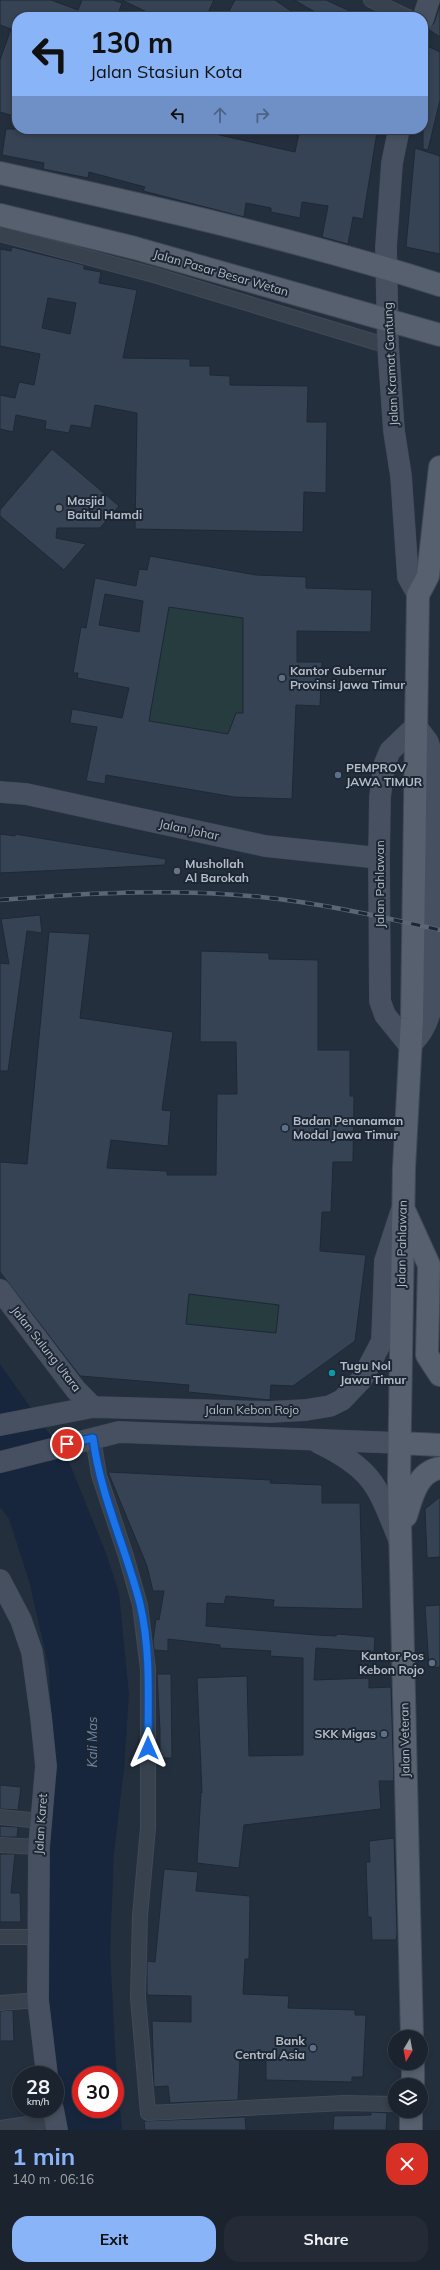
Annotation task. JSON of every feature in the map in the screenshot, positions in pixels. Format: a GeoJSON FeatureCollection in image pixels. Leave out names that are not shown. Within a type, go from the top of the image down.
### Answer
{"type":"FeatureCollection","features":[{"type":"Feature","properties":{"kind":"main road"},"geometry":{"type":"LineString","coordinates":[[425,12],[429,0]]}},
{"type":"Feature","properties":{"kind":"main road","name":"Jalan Kramat Gantung"},"geometry":{"type":"LineString","coordinates":[[398,134],[392,163],[386,268],[388,346],[394,431],[401,476],[408,577],[418,595]]}},
{"type":"Feature","properties":{"kind":"main road"},"geometry":{"type":"LineString","coordinates":[[0,173],[157,208],[346,255],[440,285]]}},
{"type":"Feature","properties":{"kind":"main road","name":"Jalan Pasar Besar Wetan"},"geometry":{"type":"LineString","coordinates":[[0,215],[89,247],[387,320],[440,335]]}},
{"type":"Feature","properties":{"kind":"main road","name":"Jalan Pahlawan"},"geometry":{"type":"LineString","coordinates":[[400,1443],[403,1206],[412,1004],[418,595],[428,576],[440,467]]}},
{"type":"Feature","properties":{"kind":"main road","name":"Jalan Pahlawan"},"geometry":{"type":"LineString","coordinates":[[410,1046],[385,1015],[380,1001],[380,797],[385,763],[390,751],[416,726]]}},
{"type":"Feature","properties":{"kind":"main road","name":"Jalan Johar"},"geometry":{"type":"LineString","coordinates":[[0,792],[26,794],[265,846],[379,858]]}},
{"type":"Feature","properties":{"kind":"main road"},"geometry":{"type":"LineString","coordinates":[[403,1206],[429,1265],[427,1355],[440,1375]]}},
{"type":"Feature","properties":{"kind":"main road","name":"Jalan Kebon Rojo"},"geometry":{"type":"LineString","coordinates":[[0,1425],[71,1410],[93,1407],[269,1412],[322,1408],[342,1400],[362,1379],[382,1341],[385,1261],[403,1206]]}},
{"type":"Feature","properties":{"kind":"main road","name":"Jalan Sulung Utara"},"geometry":{"type":"LineString","coordinates":[[0,1290],[76,1390],[93,1407]]}},
{"type":"Feature","properties":{"kind":"main road","name":"Jalan Kebon Rojo"},"geometry":{"type":"LineString","coordinates":[[0,1462],[119,1432],[440,1445]]}},
{"type":"Feature","properties":{"kind":"main road"},"geometry":{"type":"LineString","coordinates":[[310,1439],[344,1455],[364,1471],[382,1496],[401,1538]]}},
{"type":"Feature","properties":{"kind":"main road","name":"Jalan Veteran"},"geometry":{"type":"LineString","coordinates":[[400,1443],[412,2030]]}},
{"type":"Feature","properties":{"kind":"main road"},"geometry":{"type":"LineString","coordinates":[[401,1538],[414,1490],[420,1480],[431,1469],[440,1468]]}},
{"type":"Feature","properties":{"kind":"main road","name":"Jalan Karet"},"geometry":{"type":"LineString","coordinates":[[0,1580],[21,1620],[32,1652],[42,1717],[46,1766],[39,1847],[38,2000],[47,2066]]}},
{"type":"Feature","properties":{"kind":"main road"},"geometry":{"type":"LineString","coordinates":[[0,1618],[21,1620]]}},
{"type":"Feature","properties":{"kind":"main road"},"geometry":{"type":"LineString","coordinates":[[411,2118],[412,2130]]}},
{"type":"Feature","properties":{"kind":"street"},"geometry":{"type":"LineString","coordinates":[[371,0],[397,12]]}},
{"type":"Feature","properties":{"kind":"street"},"geometry":{"type":"LineString","coordinates":[[0,234],[89,247],[388,346]]}},
{"type":"Feature","properties":{"kind":"street"},"geometry":{"type":"LineString","coordinates":[[87,1439],[126,1556],[140,1605],[148,1669],[148,1828],[140,1916],[138,1998],[148,2114],[344,2103],[388,2104]]}},
{"type":"Feature","properties":{"kind":"street"},"geometry":{"type":"LineString","coordinates":[[0,1817],[41,1821]]}},
{"type":"Feature","properties":{"kind":"street"},"geometry":{"type":"LineString","coordinates":[[0,1844],[39,1847]]}},
{"type":"Feature","properties":{"kind":"street"},"geometry":{"type":"LineString","coordinates":[[0,1937],[38,1937]]}},
{"type":"Feature","properties":{"kind":"street"},"geometry":{"type":"LineString","coordinates":[[0,2003],[38,2000]]}},
{"type":"Feature","properties":{"kind":"street"},"geometry":{"type":"LineString","coordinates":[[0,2128],[55,2120]]}},
{"type":"Feature","properties":{"kind":"green space"},"geometry":{"type":"Polygon","coordinates":[[[169,607],[243,618],[243,713],[236,713],[228,734],[149,721],[169,607]]]}},
{"type":"Feature","properties":{"kind":"green space"},"geometry":{"type":"Polygon","coordinates":[[[189,1293],[279,1305],[276,1333],[186,1324],[189,1293]]]}},
{"type":"Feature","properties":{"kind":"water","name":"Kali Mas"},"geometry":{"type":"Polygon","coordinates":[[[0,1364],[69,1462],[106,1553],[119,1593],[129,1694],[124,1769],[114,1854],[110,1951],[116,2066],[72,2066],[72,2118],[121,2118],[122,2130],[60,2130],[57,2118],[64,2118],[64,2066],[51,2066],[45,1933],[53,1753],[49,1668],[29,1581],[9,1519],[0,1507],[0,1364]]]}},
{"type":"Feature","properties":{"kind":"building"},"geometry":{"type":"Polygon","coordinates":[[[0,0],[51,0],[78,10],[82,0],[113,0],[122,3],[119,12],[12,12],[12,116],[0,112],[0,60],[11,29],[0,25],[0,0]]]}},
{"type":"Feature","properties":{"kind":"building"},"geometry":{"type":"Polygon","coordinates":[[[122,0],[214,0],[208,12],[147,12],[122,0]]]}},
{"type":"Feature","properties":{"kind":"building"},"geometry":{"type":"Polygon","coordinates":[[[235,0],[275,0],[293,12],[229,12],[235,0]]]}},
{"type":"Feature","properties":{"kind":"building"},"geometry":{"type":"Polygon","coordinates":[[[294,0],[326,0],[352,12],[315,12],[294,0]]]}},
{"type":"Feature","properties":{"kind":"building"},"geometry":{"type":"Polygon","coordinates":[[[440,5],[440,37],[428,29],[434,23],[440,5]]]}},
{"type":"Feature","properties":{"kind":"building"},"geometry":{"type":"Polygon","coordinates":[[[428,46],[440,52],[440,100],[428,150],[423,149],[423,134],[428,134],[428,46]]]}},
{"type":"Feature","properties":{"kind":"building"},"geometry":{"type":"Polygon","coordinates":[[[6,129],[12,129],[12,134],[215,134],[295,152],[299,134],[377,134],[363,219],[353,217],[348,244],[322,237],[328,206],[302,202],[300,218],[271,212],[271,208],[246,203],[244,217],[143,191],[145,187],[89,172],[88,178],[43,169],[44,163],[2,155],[6,129]]]}},
{"type":"Feature","properties":{"kind":"building"},"geometry":{"type":"Polygon","coordinates":[[[415,148],[440,156],[440,254],[406,247],[415,148]]]}},
{"type":"Feature","properties":{"kind":"building"},"geometry":{"type":"Polygon","coordinates":[[[12,247],[84,265],[84,269],[101,272],[99,283],[137,290],[123,358],[190,359],[190,366],[210,366],[210,375],[230,376],[230,385],[308,386],[307,422],[327,422],[326,493],[304,492],[303,532],[135,529],[137,413],[95,405],[91,428],[71,425],[69,433],[45,429],[46,421],[16,415],[13,432],[0,429],[0,395],[15,398],[19,382],[34,385],[40,354],[0,346],[0,249],[11,251],[12,247]],[[48,298],[42,328],[70,334],[76,303],[48,298]]]}},
{"type":"Feature","properties":{"kind":"building","name":"Masjid Baitul Hamdi"},"geometry":{"type":"Polygon","coordinates":[[[52,449],[119,506],[100,528],[57,528],[56,538],[86,544],[64,570],[0,516],[0,510],[52,449]]]}},
{"type":"Feature","properties":{"kind":"building","name":"Kantor Gubernur Provinsi Jawa Timur"},"geometry":{"type":"Polygon","coordinates":[[[150,556],[256,575],[306,577],[306,588],[372,590],[371,632],[297,631],[297,662],[322,662],[320,706],[296,705],[292,799],[234,797],[106,775],[105,784],[86,781],[97,727],[70,723],[72,709],[122,718],[129,688],[77,678],[78,673],[73,673],[81,627],[86,628],[95,578],[136,586],[139,569],[147,570],[150,556]],[[105,594],[99,625],[139,632],[143,601],[105,594]],[[169,607],[149,721],[228,734],[236,713],[243,713],[243,618],[169,607]]]}},
{"type":"Feature","properties":{"kind":"building"},"geometry":{"type":"Polygon","coordinates":[[[0,834],[15,836],[15,834],[166,859],[165,865],[0,873],[0,834]]]}},
{"type":"Feature","properties":{"kind":"building"},"geometry":{"type":"Polygon","coordinates":[[[40,915],[42,933],[27,931],[8,1071],[0,1071],[0,963],[9,964],[1,919],[40,915]]]}},
{"type":"Feature","properties":{"kind":"building"},"geometry":{"type":"Polygon","coordinates":[[[49,932],[90,934],[80,1018],[173,1032],[162,1110],[171,1111],[168,1146],[111,1140],[107,1168],[167,1171],[167,1175],[216,1175],[217,1094],[237,1094],[236,1042],[200,1042],[201,951],[269,953],[269,959],[318,960],[318,1050],[350,1050],[350,1096],[354,1096],[353,1162],[333,1162],[331,1212],[322,1212],[320,1251],[366,1255],[355,1341],[293,1386],[271,1385],[270,1400],[188,1392],[189,1385],[80,1376],[0,1272],[0,1162],[27,1164],[49,932]],[[189,1294],[186,1324],[276,1333],[279,1305],[189,1294]]]}},
{"type":"Feature","properties":{"kind":"building"},"geometry":{"type":"Polygon","coordinates":[[[108,1472],[271,1480],[270,1483],[322,1485],[322,1503],[360,1503],[363,1609],[273,1607],[274,1600],[226,1596],[224,1604],[207,1603],[206,1626],[317,1635],[336,1636],[337,1634],[375,1637],[374,1652],[316,1648],[314,1680],[369,1678],[369,1688],[391,1687],[394,1781],[379,1781],[381,1809],[244,1825],[239,1868],[197,1863],[201,1792],[202,1793],[197,1678],[247,1676],[249,1756],[303,1755],[303,1658],[270,1656],[271,1651],[220,1648],[220,1645],[168,1639],[168,1651],[154,1650],[153,1641],[156,1619],[159,1620],[164,1591],[153,1591],[147,1566],[108,1472]]]}},
{"type":"Feature","properties":{"kind":"building"},"geometry":{"type":"Polygon","coordinates":[[[440,1497],[440,1557],[427,1558],[425,1509],[440,1497]]]}},
{"type":"Feature","properties":{"kind":"building"},"geometry":{"type":"Polygon","coordinates":[[[440,1605],[440,1667],[429,1668],[425,1606],[440,1605]]]}},
{"type":"Feature","properties":{"kind":"building"},"geometry":{"type":"Polygon","coordinates":[[[157,1674],[171,1674],[172,1758],[160,1758],[157,1674]]]}},
{"type":"Feature","properties":{"kind":"building"},"geometry":{"type":"Polygon","coordinates":[[[0,1785],[21,1787],[18,1810],[0,1809],[0,1785]]]}},
{"type":"Feature","properties":{"kind":"building"},"geometry":{"type":"Polygon","coordinates":[[[0,1826],[18,1827],[17,1837],[0,1837],[0,1826]]]}},
{"type":"Feature","properties":{"kind":"building"},"geometry":{"type":"Polygon","coordinates":[[[394,1838],[396,1940],[372,1940],[371,1917],[368,1917],[366,1862],[370,1862],[369,1841],[394,1838]]]}},
{"type":"Feature","properties":{"kind":"building"},"geometry":{"type":"Polygon","coordinates":[[[0,1854],[15,1854],[11,1893],[20,1893],[21,1922],[0,1922],[0,1854]]]}},
{"type":"Feature","properties":{"kind":"building"},"geometry":{"type":"Polygon","coordinates":[[[164,1869],[198,1872],[196,1891],[250,1896],[249,1959],[245,1959],[243,1994],[289,1996],[288,2008],[355,2010],[355,2015],[366,2015],[363,2077],[352,2077],[352,2082],[266,2080],[266,2060],[240,2058],[238,2100],[170,2103],[168,2086],[154,2087],[152,2021],[191,2022],[191,1996],[147,1995],[147,1961],[155,1962],[164,1869]]]}},
{"type":"Feature","properties":{"kind":"building"},"geometry":{"type":"Polygon","coordinates":[[[13,2010],[14,2041],[0,2041],[0,2011],[13,2010]]]}},
{"type":"Feature","properties":{"kind":"building"},"geometry":{"type":"Polygon","coordinates":[[[371,2112],[387,2113],[386,2130],[333,2130],[334,2116],[371,2115],[371,2112]]]}},
{"type":"Feature","properties":{"kind":"building"},"geometry":{"type":"Polygon","coordinates":[[[245,2117],[246,2130],[145,2130],[144,2121],[245,2117]]]}},
{"type":"Feature","properties":{"kind":"railway"},"geometry":{"type":"LineString","coordinates":[[0,900],[130,892],[228,894],[261,897],[328,907],[373,915],[440,930]]}},
{"type":"Feature","properties":{"kind":"place","name":"Masjid Baitul Hamdi"},"geometry":{"type":"Point","coordinates":[59,508]}},
{"type":"Feature","properties":{"kind":"place","name":"Kantor Gubernur Provinsi Jawa Timur"},"geometry":{"type":"Point","coordinates":[282,678]}},
{"type":"Feature","properties":{"kind":"place","name":"PEMPROV JAWA TIMUR"},"geometry":{"type":"Point","coordinates":[338,775]}},
{"type":"Feature","properties":{"kind":"place","name":"Mushollah Al Barokah"},"geometry":{"type":"Point","coordinates":[177,871]}},
{"type":"Feature","properties":{"kind":"place","name":"Badan Penanaman Modal Jawa Timur"},"geometry":{"type":"Point","coordinates":[285,1128]}},
{"type":"Feature","properties":{"kind":"place","name":"Tugu Nol Jawa Timur"},"geometry":{"type":"Point","coordinates":[332,1373]}},
{"type":"Feature","properties":{"kind":"place","name":"Kantor Pos Kebon Rojo"},"geometry":{"type":"Point","coordinates":[432,1663]}},
{"type":"Feature","properties":{"kind":"place","name":"SKK Migas"},"geometry":{"type":"Point","coordinates":[384,1734]}},
{"type":"Feature","properties":{"kind":"place","name":"Bank Central Asia"},"geometry":{"type":"Point","coordinates":[313,2048]}},
{"type":"Feature","properties":{"kind":"route"},"geometry":{"type":"LineString","coordinates":[[67,1444],[93,1438],[99,1475],[126,1556],[140,1605],[148,1669],[148,1748]]}}]}
